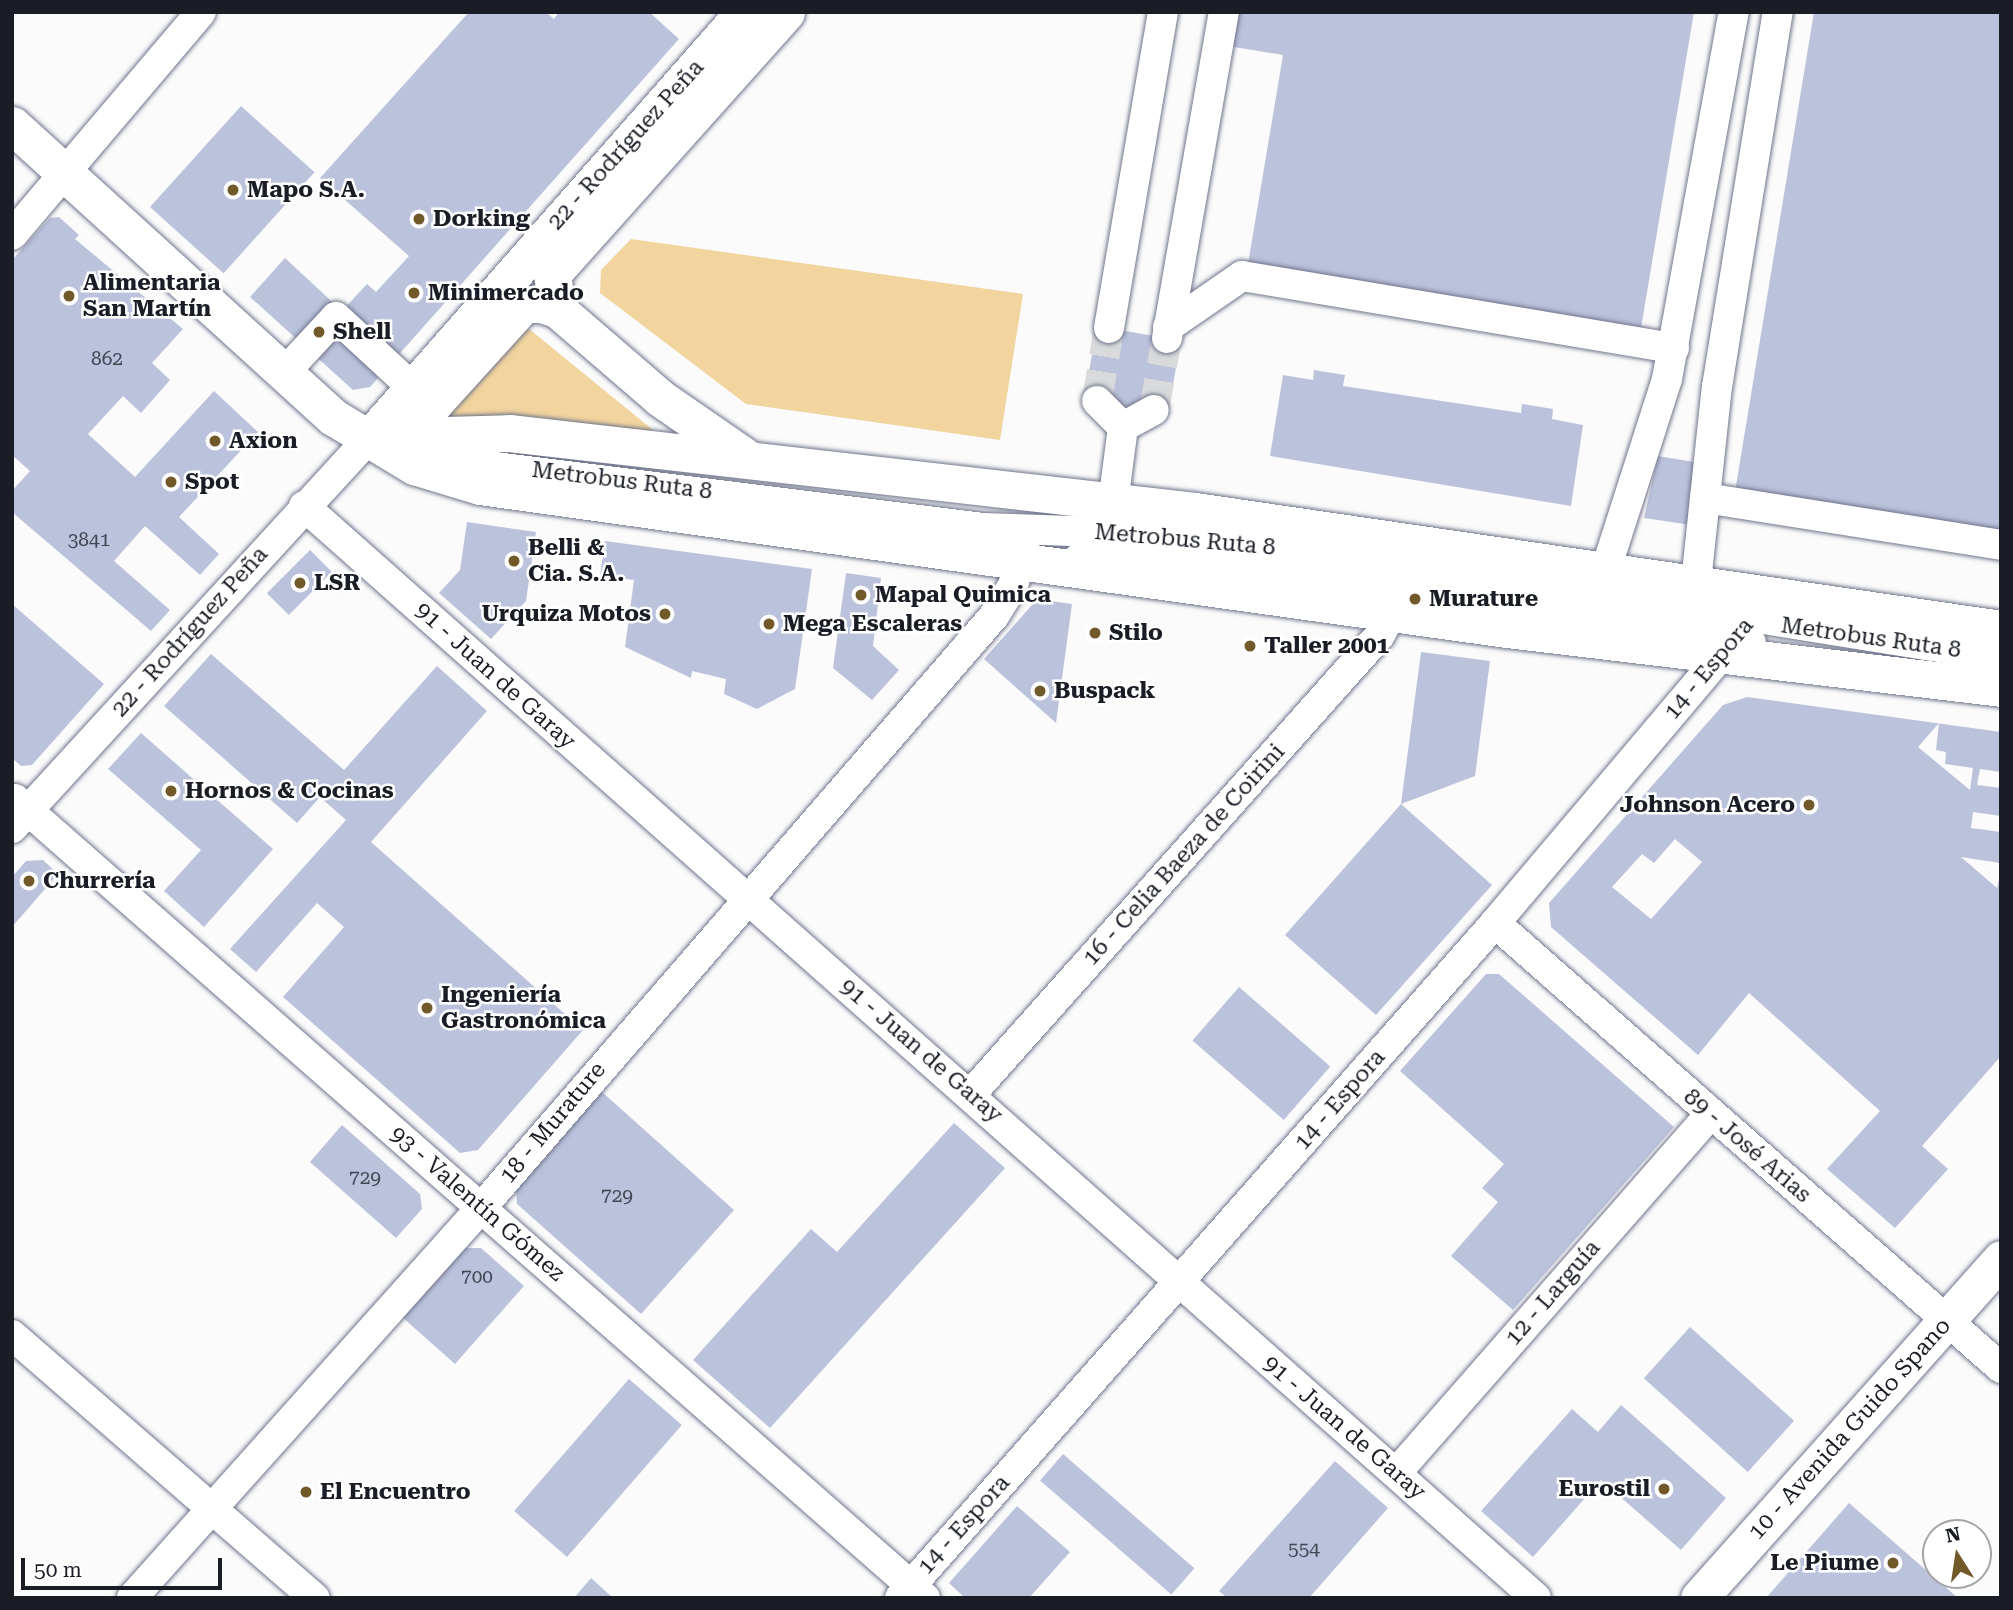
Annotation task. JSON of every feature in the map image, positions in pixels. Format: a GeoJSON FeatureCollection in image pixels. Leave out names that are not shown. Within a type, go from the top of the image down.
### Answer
{"type":"FeatureCollection","features":[{"type":"Feature","properties":{"kind":"main road","name":"22 - Rodríguez Peña"},"geometry":{"type":"LineString","coordinates":[[370,437],[744,12]]}},
{"type":"Feature","properties":{"kind":"main road","name":"22 - Rodríguez Peña"},"geometry":{"type":"LineString","coordinates":[[370,437],[435,402],[540,307],[552,274],[786,12]]}},
{"type":"Feature","properties":{"kind":"main road"},"geometry":{"type":"LineString","coordinates":[[12,125],[332,417],[370,437],[414,466],[480,486],[1026,527],[1113,503],[1696,582],[1744,627],[1888,671],[2001,688]]}},
{"type":"Feature","properties":{"kind":"main road"},"geometry":{"type":"LineString","coordinates":[[540,307],[660,398],[750,460]]}},
{"type":"Feature","properties":{"kind":"main road"},"geometry":{"type":"LineString","coordinates":[[370,437],[485,431],[750,460],[1392,612],[1744,627],[2001,629]]}},
{"type":"Feature","properties":{"kind":"main road","name":"10 - Avenida Guido Spano"},"geometry":{"type":"LineString","coordinates":[[1699,1598],[2001,1259]]}},
{"type":"Feature","properties":{"kind":"street"},"geometry":{"type":"LineString","coordinates":[[12,235],[201,12]]}},
{"type":"Feature","properties":{"kind":"street"},"geometry":{"type":"LineString","coordinates":[[1109,328],[1163,12]]}},
{"type":"Feature","properties":{"kind":"street"},"geometry":{"type":"LineString","coordinates":[[1224,12],[1167,333],[1242,276],[1674,348]]}},
{"type":"Feature","properties":{"kind":"street"},"geometry":{"type":"LineString","coordinates":[[1606,569],[1674,348],[1734,12]]}},
{"type":"Feature","properties":{"kind":"street"},"geometry":{"type":"LineString","coordinates":[[1696,582],[1717,387],[1779,12]]}},
{"type":"Feature","properties":{"kind":"street"},"geometry":{"type":"LineString","coordinates":[[284,373],[336,317],[413,388]]}},
{"type":"Feature","properties":{"kind":"street"},"geometry":{"type":"LineString","coordinates":[[1097,401],[1123,427]]}},
{"type":"Feature","properties":{"kind":"street"},"geometry":{"type":"LineString","coordinates":[[1123,427],[1154,410]]}},
{"type":"Feature","properties":{"kind":"street"},"geometry":{"type":"LineString","coordinates":[[1113,503],[1123,427]]}},
{"type":"Feature","properties":{"kind":"street","name":"22 - Rodríguez Peña"},"geometry":{"type":"LineString","coordinates":[[18,812],[370,437]]}},
{"type":"Feature","properties":{"kind":"street"},"geometry":{"type":"LineString","coordinates":[[1705,498],[2001,545]]}},
{"type":"Feature","properties":{"kind":"street","name":"91 - Juan de Garay"},"geometry":{"type":"LineString","coordinates":[[304,506],[971,1094],[1177,1284],[1397,1472],[1536,1598]]}},
{"type":"Feature","properties":{"kind":"street","name":"Metrobus Ruta 8"},"geometry":{"type":"LineString","coordinates":[[1026,527],[1189,558],[2001,657]]}},
{"type":"Feature","properties":{"kind":"street","name":"18 - Murature"},"geometry":{"type":"LineString","coordinates":[[132,1598],[482,1207],[745,897],[994,616],[1026,527]]}},
{"type":"Feature","properties":{"kind":"street","name":"16 - Celia Baeza de Coirini"},"geometry":{"type":"LineString","coordinates":[[971,1094],[1380,635],[1392,612]]}},
{"type":"Feature","properties":{"kind":"street","name":"14 - Espora"},"geometry":{"type":"LineString","coordinates":[[912,1594],[1177,1284],[1495,923],[1744,627]]}},
{"type":"Feature","properties":{"kind":"street","name":"93 - Valentín Gómez"},"geometry":{"type":"LineString","coordinates":[[18,812],[482,1207],[912,1594]]}},
{"type":"Feature","properties":{"kind":"street","name":"89 - José Arias"},"geometry":{"type":"LineString","coordinates":[[1495,923],[2001,1368]]}},
{"type":"Feature","properties":{"kind":"street","name":"12 - Larguía"},"geometry":{"type":"LineString","coordinates":[[1397,1472],[1710,1114]]}},
{"type":"Feature","properties":{"kind":"street"},"geometry":{"type":"LineString","coordinates":[[12,1335],[315,1598]]}},
{"type":"Feature","properties":{"kind":"shaded area"},"geometry":{"type":"Polygon","coordinates":[[[631,239],[1023,294],[1000,440],[746,404],[600,293],[601,270],[631,239]]]}},
{"type":"Feature","properties":{"kind":"shaded area"},"geometry":{"type":"Polygon","coordinates":[[[523,324],[653,430],[644,438],[447,416],[447,404],[523,324]]]}},
{"type":"Feature","properties":{"kind":"building"},"geometry":{"type":"Polygon","coordinates":[[[469,12],[546,12],[554,19],[559,12],[649,12],[679,39],[370,387],[353,390],[250,297],[285,258],[342,311],[367,284],[376,292],[409,256],[320,178],[469,12]]]}},
{"type":"Feature","properties":{"kind":"building"},"geometry":{"type":"Polygon","coordinates":[[[1234,12],[1694,12],[1641,328],[1248,264],[1283,55],[1228,46],[1234,12]]]}},
{"type":"Feature","properties":{"kind":"building"},"geometry":{"type":"Polygon","coordinates":[[[1814,12],[2001,12],[2001,530],[1735,492],[1814,12]]]}},
{"type":"Feature","properties":{"kind":"building","name":"Mapo S.A."},"geometry":{"type":"Polygon","coordinates":[[[241,106],[315,172],[224,273],[150,207],[241,106]]]}},
{"type":"Feature","properties":{"kind":"building"},"geometry":{"type":"Polygon","coordinates":[[[59,217],[79,235],[75,239],[183,329],[152,363],[170,380],[141,413],[123,396],[88,434],[135,477],[214,391],[258,432],[179,517],[219,554],[200,575],[145,526],[114,561],[170,610],[151,631],[12,512],[12,491],[30,471],[12,455],[12,260],[50,218],[59,217]]]}},
{"type":"Feature","properties":{"kind":"building"},"geometry":{"type":"Polygon","coordinates":[[[1097,326],[1181,341],[1168,414],[1084,399],[1097,326]]]}},
{"type":"Feature","properties":{"kind":"building"},"geometry":{"type":"Polygon","coordinates":[[[1314,370],[1345,375],[1343,386],[1521,413],[1522,404],[1553,409],[1552,419],[1583,425],[1571,506],[1270,456],[1283,375],[1313,380],[1314,370]]]}},
{"type":"Feature","properties":{"kind":"building"},"geometry":{"type":"Polygon","coordinates":[[[1658,456],[1694,462],[1691,525],[1644,518],[1658,456]]]}},
{"type":"Feature","properties":{"kind":"building"},"geometry":{"type":"Polygon","coordinates":[[[467,522],[536,532],[526,601],[491,639],[439,593],[460,570],[467,522]]]}},
{"type":"Feature","properties":{"kind":"building"},"geometry":{"type":"Polygon","coordinates":[[[605,541],[812,569],[795,689],[757,709],[724,694],[726,679],[692,671],[691,678],[625,647],[634,580],[600,576],[605,541]]]}},
{"type":"Feature","properties":{"kind":"building","name":"LSR"},"geometry":{"type":"Polygon","coordinates":[[[310,550],[332,572],[289,615],[267,593],[310,550]]]}},
{"type":"Feature","properties":{"kind":"building"},"geometry":{"type":"Polygon","coordinates":[[[846,573],[881,578],[873,646],[899,670],[872,700],[833,668],[846,573]]]}},
{"type":"Feature","properties":{"kind":"building","name":"Buspack"},"geometry":{"type":"Polygon","coordinates":[[[1044,600],[1072,604],[1056,723],[984,659],[1032,605],[1044,600]]]}},
{"type":"Feature","properties":{"kind":"building"},"geometry":{"type":"Polygon","coordinates":[[[12,604],[104,684],[32,765],[21,766],[12,758],[12,604]]]}},
{"type":"Feature","properties":{"kind":"building"},"geometry":{"type":"Polygon","coordinates":[[[1421,652],[1490,661],[1475,776],[1401,804],[1421,652]]]}},
{"type":"Feature","properties":{"kind":"building"},"geometry":{"type":"Polygon","coordinates":[[[211,654],[344,770],[437,666],[487,711],[371,842],[583,1030],[478,1150],[460,1153],[283,997],[344,927],[317,903],[256,972],[230,949],[346,820],[320,797],[297,823],[164,706],[211,654]]]}},
{"type":"Feature","properties":{"kind":"building"},"geometry":{"type":"Polygon","coordinates":[[[1747,697],[1939,723],[2001,732],[2001,772],[1980,769],[1977,785],[2001,788],[2001,816],[1973,812],[1971,828],[2001,832],[2000,863],[1961,857],[1997,888],[2001,872],[2001,1056],[1922,1146],[1948,1169],[1895,1228],[1827,1169],[1880,1111],[1749,993],[1698,1055],[1551,927],[1549,903],[1723,705],[1747,697]],[[1939,723],[1918,747],[1970,790],[1973,768],[1945,764],[1946,752],[1936,750],[1939,723]],[[1675,839],[1654,863],[1642,854],[1612,887],[1651,919],[1702,862],[1675,839]]]}},
{"type":"Feature","properties":{"kind":"building"},"geometry":{"type":"Polygon","coordinates":[[[141,733],[273,849],[204,927],[164,891],[201,850],[108,769],[141,733]]]}},
{"type":"Feature","properties":{"kind":"building"},"geometry":{"type":"Polygon","coordinates":[[[1401,804],[1492,885],[1376,1015],[1285,935],[1401,804]]]}},
{"type":"Feature","properties":{"kind":"building"},"geometry":{"type":"Polygon","coordinates":[[[43,860],[58,874],[12,927],[12,877],[26,861],[43,860]]]}},
{"type":"Feature","properties":{"kind":"building"},"geometry":{"type":"Polygon","coordinates":[[[1486,974],[1499,974],[1674,1127],[1513,1310],[1451,1256],[1498,1202],[1482,1188],[1504,1164],[1400,1071],[1486,974]]]}},
{"type":"Feature","properties":{"kind":"building"},"geometry":{"type":"Polygon","coordinates":[[[1239,987],[1330,1066],[1284,1120],[1192,1041],[1239,987]]]}},
{"type":"Feature","properties":{"kind":"building","name":"Ingeniería Gastronómica"},"geometry":{"type":"Polygon","coordinates":[[[602,1092],[734,1210],[641,1314],[517,1204],[516,1187],[602,1092]]]}},
{"type":"Feature","properties":{"kind":"building"},"geometry":{"type":"Polygon","coordinates":[[[954,1123],[1005,1168],[770,1428],[693,1360],[811,1229],[837,1252],[954,1123]]]}},
{"type":"Feature","properties":{"kind":"building"},"geometry":{"type":"Polygon","coordinates":[[[342,1125],[420,1194],[422,1209],[396,1238],[310,1162],[342,1125]]]}},
{"type":"Feature","properties":{"kind":"building"},"geometry":{"type":"Polygon","coordinates":[[[464,1248],[481,1248],[524,1286],[455,1364],[402,1317],[464,1248]]]}},
{"type":"Feature","properties":{"kind":"building"},"geometry":{"type":"Polygon","coordinates":[[[1690,1327],[1794,1421],[1748,1472],[1644,1378],[1690,1327]]]}},
{"type":"Feature","properties":{"kind":"building"},"geometry":{"type":"Polygon","coordinates":[[[629,1379],[682,1425],[567,1557],[514,1511],[629,1379]]]}},
{"type":"Feature","properties":{"kind":"building","name":"Eurostil"},"geometry":{"type":"Polygon","coordinates":[[[1621,1405],[1726,1498],[1681,1550],[1601,1480],[1533,1557],[1481,1511],[1572,1409],[1598,1432],[1621,1405]]]}},
{"type":"Feature","properties":{"kind":"building"},"geometry":{"type":"Polygon","coordinates":[[[1063,1454],[1194,1568],[1171,1595],[1040,1480],[1063,1454]]]}},
{"type":"Feature","properties":{"kind":"building"},"geometry":{"type":"Polygon","coordinates":[[[1335,1461],[1388,1508],[1309,1598],[1227,1598],[1219,1591],[1335,1461]]]}},
{"type":"Feature","properties":{"kind":"building"},"geometry":{"type":"Polygon","coordinates":[[[1849,1503],[1922,1567],[1922,1589],[1948,1589],[1958,1598],[1766,1598],[1849,1503]]]}},
{"type":"Feature","properties":{"kind":"building"},"geometry":{"type":"Polygon","coordinates":[[[1017,1506],[1070,1552],[1029,1598],[965,1598],[949,1583],[1017,1506]]]}},
{"type":"Feature","properties":{"kind":"building"},"geometry":{"type":"Polygon","coordinates":[[[591,1578],[613,1598],[574,1598],[591,1578]]]}},
{"type":"Feature","properties":{"kind":"tunnel"},"geometry":{"type":"LineString","coordinates":[[1097,401],[1109,328]]}},
{"type":"Feature","properties":{"kind":"tunnel"},"geometry":{"type":"LineString","coordinates":[[1154,410],[1167,338]]}},
{"type":"Feature","properties":{"kind":"place","name":"Mapo S.A."},"geometry":{"type":"Point","coordinates":[233,190]}},
{"type":"Feature","properties":{"kind":"place","name":"Dorking"},"geometry":{"type":"Point","coordinates":[419,219]}},
{"type":"Feature","properties":{"kind":"place","name":"Minimercado"},"geometry":{"type":"Point","coordinates":[414,293]}},
{"type":"Feature","properties":{"kind":"place","name":"Alimentaria San Martín"},"geometry":{"type":"Point","coordinates":[69,296]}},
{"type":"Feature","properties":{"kind":"place","name":"Shell"},"geometry":{"type":"Point","coordinates":[319,332]}},
{"type":"Feature","properties":{"kind":"place","name":"Axion"},"geometry":{"type":"Point","coordinates":[215,441]}},
{"type":"Feature","properties":{"kind":"place","name":"Spot"},"geometry":{"type":"Point","coordinates":[171,482]}},
{"type":"Feature","properties":{"kind":"place","name":"Belli & Cia. S.A."},"geometry":{"type":"Point","coordinates":[514,561]}},
{"type":"Feature","properties":{"kind":"place","name":"LSR"},"geometry":{"type":"Point","coordinates":[300,583]}},
{"type":"Feature","properties":{"kind":"place","name":"Mapal Quimica"},"geometry":{"type":"Point","coordinates":[861,595]}},
{"type":"Feature","properties":{"kind":"place","name":"Murature"},"geometry":{"type":"Point","coordinates":[1415,599]}},
{"type":"Feature","properties":{"kind":"place","name":"Urquiza Motos"},"geometry":{"type":"Point","coordinates":[665,614]}},
{"type":"Feature","properties":{"kind":"place","name":"Mega Escaleras"},"geometry":{"type":"Point","coordinates":[769,624]}},
{"type":"Feature","properties":{"kind":"place","name":"Stilo"},"geometry":{"type":"Point","coordinates":[1095,633]}},
{"type":"Feature","properties":{"kind":"place","name":"Taller 2001"},"geometry":{"type":"Point","coordinates":[1250,646]}},
{"type":"Feature","properties":{"kind":"place","name":"Buspack"},"geometry":{"type":"Point","coordinates":[1040,691]}},
{"type":"Feature","properties":{"kind":"place","name":"Hornos & Cocinas"},"geometry":{"type":"Point","coordinates":[171,791]}},
{"type":"Feature","properties":{"kind":"place","name":"Johnson Acero"},"geometry":{"type":"Point","coordinates":[1809,805]}},
{"type":"Feature","properties":{"kind":"place","name":"Churrería"},"geometry":{"type":"Point","coordinates":[29,881]}},
{"type":"Feature","properties":{"kind":"place","name":"Ingeniería Gastronómica"},"geometry":{"type":"Point","coordinates":[427,1008]}},
{"type":"Feature","properties":{"kind":"place","name":"Eurostil"},"geometry":{"type":"Point","coordinates":[1664,1489]}},
{"type":"Feature","properties":{"kind":"place","name":"El Encuentro"},"geometry":{"type":"Point","coordinates":[306,1492]}},
{"type":"Feature","properties":{"kind":"place","name":"Le Piume"},"geometry":{"type":"Point","coordinates":[1893,1563]}}]}
